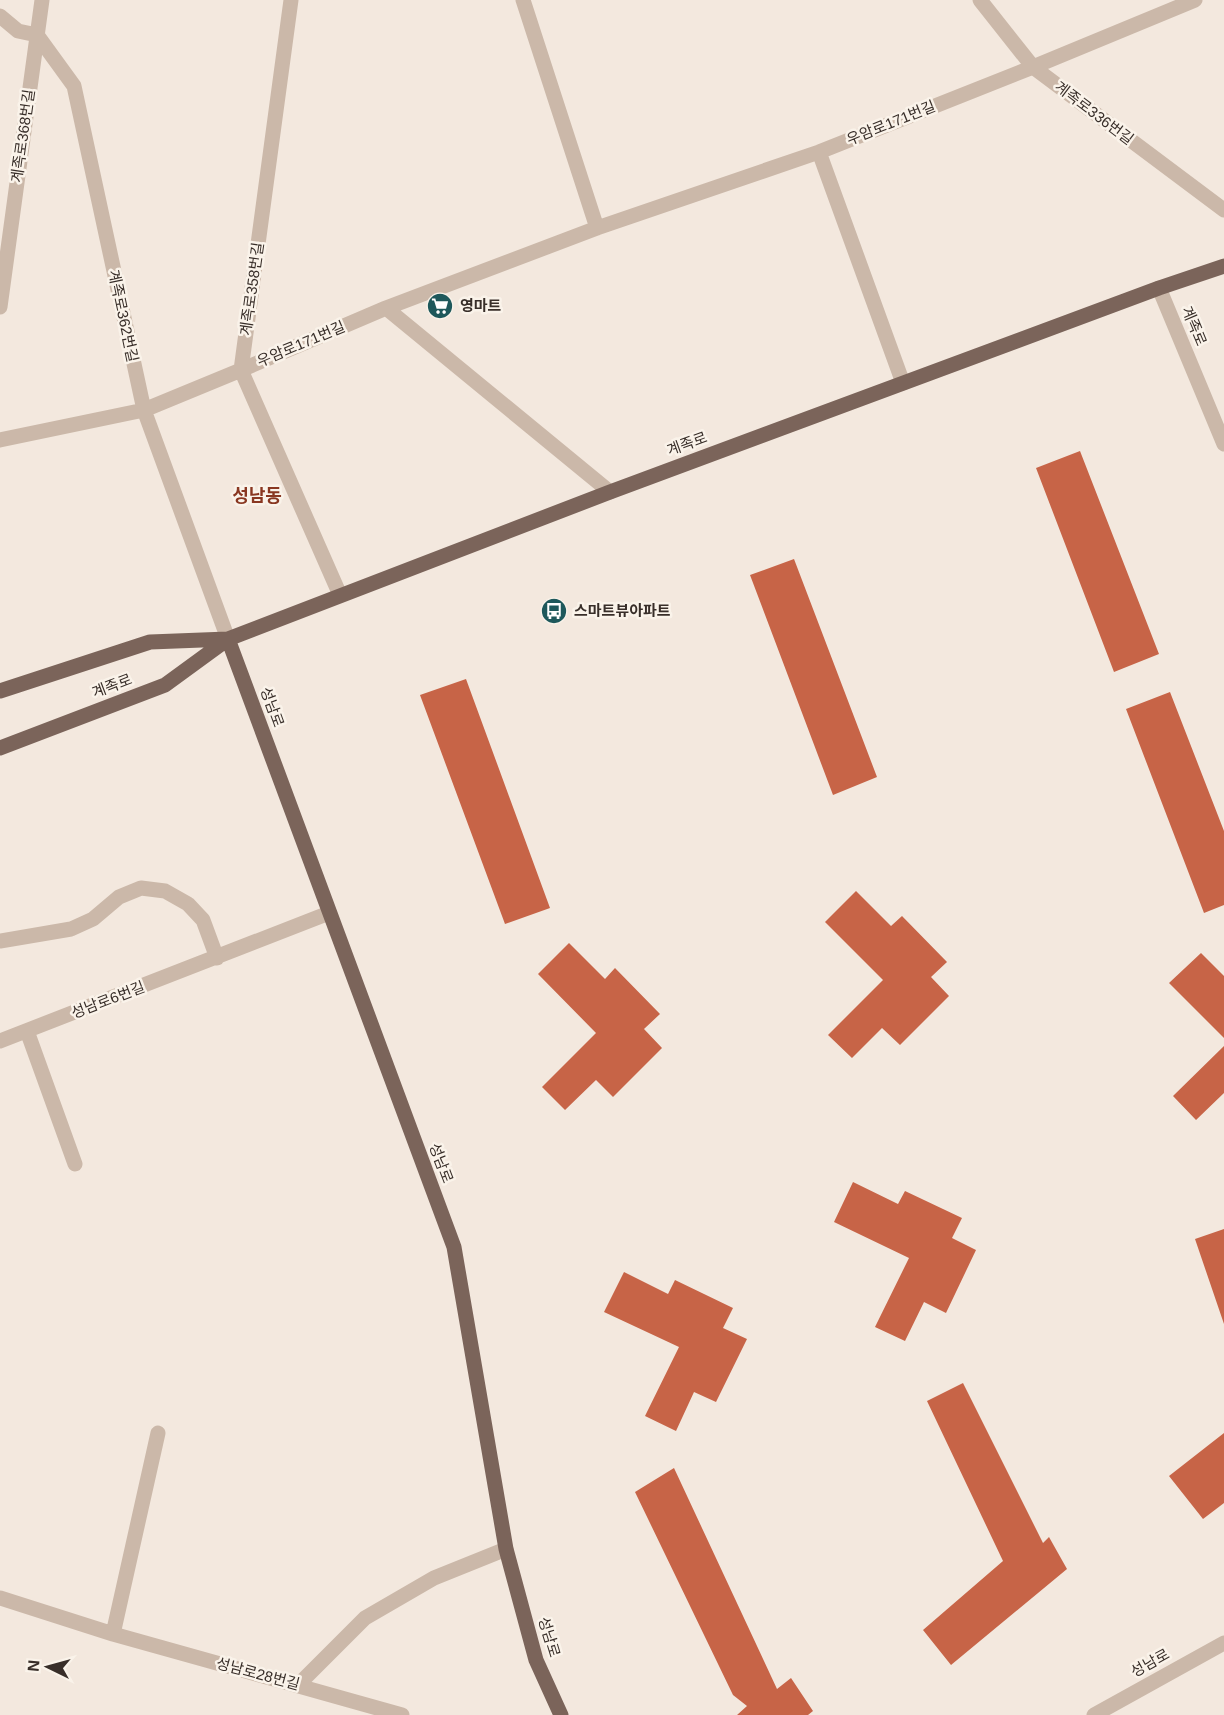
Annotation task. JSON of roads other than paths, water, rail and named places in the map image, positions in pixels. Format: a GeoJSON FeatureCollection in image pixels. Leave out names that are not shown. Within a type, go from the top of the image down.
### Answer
{"type":"FeatureCollection","features":[{"type":"Feature","properties":{"kind":"main road","name":"계족로"},"geometry":{"type":"LineString","coordinates":[[0,748],[165,685],[228,639],[610,492],[1159,288],[1224,266]]}},
{"type":"Feature","properties":{"kind":"main road","name":"계족로"},"geometry":{"type":"LineString","coordinates":[[0,691],[150,642],[228,639]]}},
{"type":"Feature","properties":{"kind":"main road","name":"성남로"},"geometry":{"type":"LineString","coordinates":[[228,639],[454,1247],[506,1549],[536,1660],[561,1715]]}},
{"type":"Feature","properties":{"kind":"street","name":"계족로368번길"},"geometry":{"type":"LineString","coordinates":[[0,307],[42,0]]}},
{"type":"Feature","properties":{"kind":"street","name":"계족로358번길"},"geometry":{"type":"LineString","coordinates":[[241,370],[291,0]]}},
{"type":"Feature","properties":{"kind":"street"},"geometry":{"type":"LineString","coordinates":[[523,0],[597,228]]}},
{"type":"Feature","properties":{"kind":"street","name":"계족로336번길"},"geometry":{"type":"LineString","coordinates":[[980,0],[1033,67],[1224,210]]}},
{"type":"Feature","properties":{"kind":"street","name":"우암로171번길"},"geometry":{"type":"LineString","coordinates":[[0,441],[144,410],[386,308],[597,228],[819,152],[1033,67],[1186,2]]}},
{"type":"Feature","properties":{"kind":"street"},"geometry":{"type":"LineString","coordinates":[[0,16],[18,31],[37,35]]}},
{"type":"Feature","properties":{"kind":"street","name":"계족로362번길"},"geometry":{"type":"LineString","coordinates":[[37,35],[74,86],[144,410],[228,639]]}},
{"type":"Feature","properties":{"kind":"street"},"geometry":{"type":"LineString","coordinates":[[819,152],[903,383]]}},
{"type":"Feature","properties":{"kind":"street","name":"계족로"},"geometry":{"type":"LineString","coordinates":[[1159,288],[1224,444]]}},
{"type":"Feature","properties":{"kind":"street"},"geometry":{"type":"LineString","coordinates":[[386,308],[610,492]]}},
{"type":"Feature","properties":{"kind":"street"},"geometry":{"type":"LineString","coordinates":[[241,370],[340,595]]}},
{"type":"Feature","properties":{"kind":"street"},"geometry":{"type":"LineString","coordinates":[[0,941],[71,929],[93,919],[119,897],[141,888],[165,891],[188,904],[203,920],[217,958]]}},
{"type":"Feature","properties":{"kind":"street","name":"성남로6번길"},"geometry":{"type":"LineString","coordinates":[[0,1041],[329,913]]}},
{"type":"Feature","properties":{"kind":"street"},"geometry":{"type":"LineString","coordinates":[[27,1031],[75,1164]]}},
{"type":"Feature","properties":{"kind":"street"},"geometry":{"type":"LineString","coordinates":[[113,1634],[158,1433]]}},
{"type":"Feature","properties":{"kind":"street"},"geometry":{"type":"LineString","coordinates":[[298,1684],[365,1618],[434,1578],[506,1549]]}},
{"type":"Feature","properties":{"kind":"street","name":"성남로28번길"},"geometry":{"type":"LineString","coordinates":[[0,1598],[113,1634],[402,1715]]}},
{"type":"Feature","properties":{"kind":"street","name":"성남로"},"geometry":{"type":"LineString","coordinates":[[1094,1715],[1224,1643]]}},
{"type":"Feature","properties":{"kind":"place","name":"영마트"},"geometry":{"type":"Point","coordinates":[440,306]}},
{"type":"Feature","properties":{"kind":"place","name":"스마트뷰아파트"},"geometry":{"type":"Point","coordinates":[554,611]}},
{"type":"Feature","properties":{"kind":"district","name":"성남동"},"geometry":{"type":"Point","coordinates":[257,496]}}]}
